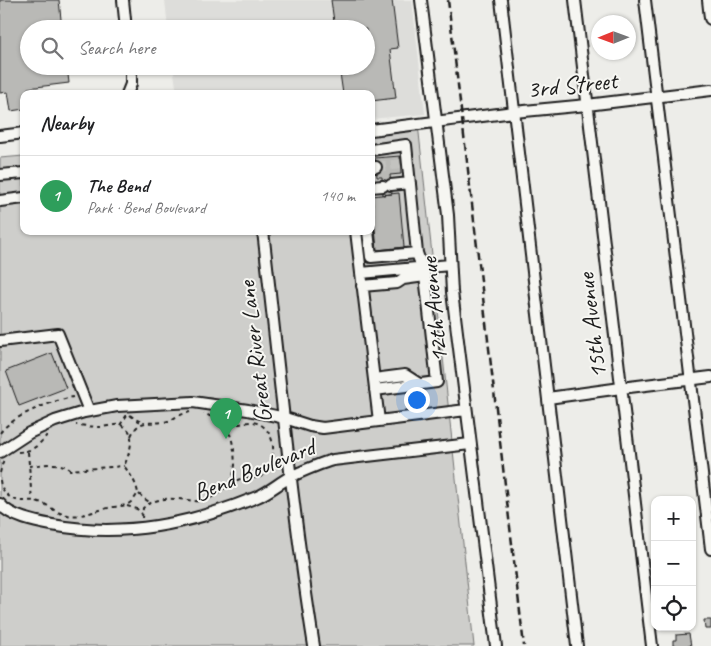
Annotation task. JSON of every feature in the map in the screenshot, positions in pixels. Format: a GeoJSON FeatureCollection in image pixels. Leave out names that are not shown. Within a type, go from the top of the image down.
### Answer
{"type":"FeatureCollection","features":[{"type":"Feature","properties":{"kind":"main road"},"geometry":{"type":"LineString","coordinates":[[709,0],[711,18]]}},
{"type":"Feature","properties":{"kind":"street"},"geometry":{"type":"LineString","coordinates":[[123,0],[125,20]]}},
{"type":"Feature","properties":{"kind":"street","name":"12th Avenue"},"geometry":{"type":"LineString","coordinates":[[421,0],[448,214],[452,292],[496,646]]}},
{"type":"Feature","properties":{"kind":"street"},"geometry":{"type":"LineString","coordinates":[[501,0],[577,646]]}},
{"type":"Feature","properties":{"kind":"street","name":"15th Avenue"},"geometry":{"type":"LineString","coordinates":[[575,0],[652,646]]}},
{"type":"Feature","properties":{"kind":"street"},"geometry":{"type":"LineString","coordinates":[[645,0],[711,549]]}},
{"type":"Feature","properties":{"kind":"street"},"geometry":{"type":"LineString","coordinates":[[129,90],[131,75]]}},
{"type":"Feature","properties":{"kind":"street","name":"3rd Street"},"geometry":{"type":"LineString","coordinates":[[375,130],[711,90]]}},
{"type":"Feature","properties":{"kind":"street"},"geometry":{"type":"LineString","coordinates":[[0,136],[20,134]]}},
{"type":"Feature","properties":{"kind":"street"},"geometry":{"type":"LineString","coordinates":[[374,385],[405,375],[419,384],[437,382],[423,271],[417,253],[410,183],[404,164],[406,145],[376,149]]}},
{"type":"Feature","properties":{"kind":"street"},"geometry":{"type":"LineString","coordinates":[[0,175],[20,172]]}},
{"type":"Feature","properties":{"kind":"street"},"geometry":{"type":"LineString","coordinates":[[375,186],[410,183]]}},
{"type":"Feature","properties":{"kind":"street"},"geometry":{"type":"LineString","coordinates":[[0,201],[20,198]]}},
{"type":"Feature","properties":{"kind":"street","name":"Great River Lane"},"geometry":{"type":"LineString","coordinates":[[263,235],[291,477],[314,646]]}},
{"type":"Feature","properties":{"kind":"street"},"geometry":{"type":"LineString","coordinates":[[356,235],[379,421]]}},
{"type":"Feature","properties":{"kind":"street"},"geometry":{"type":"LineString","coordinates":[[368,235],[371,257],[417,253]]}},
{"type":"Feature","properties":{"kind":"street"},"geometry":{"type":"LineString","coordinates":[[362,286],[397,282],[423,271],[450,265]]}},
{"type":"Feature","properties":{"kind":"street"},"geometry":{"type":"LineString","coordinates":[[361,273],[423,271]]}},
{"type":"Feature","properties":{"kind":"street"},"geometry":{"type":"LineString","coordinates":[[0,341],[58,334],[89,411]]}},
{"type":"Feature","properties":{"kind":"street"},"geometry":{"type":"LineString","coordinates":[[548,398],[711,377]]}},
{"type":"Feature","properties":{"kind":"street","name":"Bend Boulevard"},"geometry":{"type":"LineString","coordinates":[[5,455],[29,433],[55,421],[89,411],[117,406],[193,402],[248,410],[323,428],[466,410]]}},
{"type":"Feature","properties":{"kind":"street","name":"Bend Boulevard"},"geometry":{"type":"LineString","coordinates":[[0,504],[3,508],[22,518],[76,530],[142,528],[174,524],[259,496],[291,477],[333,460],[470,444]]}},
{"type":"Feature","properties":{"kind":"path"},"geometry":{"type":"LineString","coordinates":[[0,433],[15,420],[38,408],[82,395]]}},
{"type":"Feature","properties":{"kind":"path"},"geometry":{"type":"LineString","coordinates":[[128,412],[135,419],[143,423]]}},
{"type":"Feature","properties":{"kind":"path"},"geometry":{"type":"LineString","coordinates":[[131,436],[138,425],[168,421],[190,412]]}},
{"type":"Feature","properties":{"kind":"path"},"geometry":{"type":"LineString","coordinates":[[142,528],[143,508],[151,503],[176,499],[202,501],[211,498],[244,478],[259,478],[268,469],[272,461],[273,441],[263,426],[254,422],[234,424],[204,413],[197,413]]}},
{"type":"Feature","properties":{"kind":"path"},"geometry":{"type":"LineString","coordinates":[[219,420],[231,436],[234,450],[234,471],[226,488]]}},
{"type":"Feature","properties":{"kind":"path"},"geometry":{"type":"LineString","coordinates":[[69,425],[99,427],[120,425],[127,429],[132,440],[124,466]]}},
{"type":"Feature","properties":{"kind":"path"},"geometry":{"type":"LineString","coordinates":[[0,473],[5,455],[30,452],[49,433]]}},
{"type":"Feature","properties":{"kind":"path"},"geometry":{"type":"LineString","coordinates":[[28,452],[32,500]]}},
{"type":"Feature","properties":{"kind":"path"},"geometry":{"type":"LineString","coordinates":[[29,466],[56,464],[65,465],[70,470],[124,466]]}},
{"type":"Feature","properties":{"kind":"path"},"geometry":{"type":"LineString","coordinates":[[124,466],[133,478],[138,493],[151,503]]}},
{"type":"Feature","properties":{"kind":"path"},"geometry":{"type":"LineString","coordinates":[[0,480],[6,495],[16,500],[41,502],[61,514],[73,516],[87,515],[126,505],[132,502],[138,493]]}},
{"type":"Feature","properties":{"kind":"path"},"geometry":{"type":"LineString","coordinates":[[126,505],[137,509],[142,514]]}},
{"type":"Feature","properties":{"kind":"shaded area"},"geometry":{"type":"Polygon","coordinates":[[[165,0],[412,0],[425,114],[375,119],[375,90],[176,90],[174,75],[375,75],[375,20],[167,20],[165,0]]]}},
{"type":"Feature","properties":{"kind":"shaded area"},"geometry":{"type":"Polygon","coordinates":[[[418,124],[474,646],[0,646],[0,158],[20,156],[20,235],[375,235],[375,128],[418,124]]]}},
{"type":"Feature","properties":{"kind":"building"},"geometry":{"type":"Polygon","coordinates":[[[0,0],[59,0],[61,20],[20,20],[20,75],[68,75],[69,83],[20,90],[20,110],[11,111],[8,92],[0,93],[0,0]]]}},
{"type":"Feature","properties":{"kind":"building"},"geometry":{"type":"Polygon","coordinates":[[[331,0],[392,0],[398,48],[390,49],[396,98],[375,101],[375,90],[342,90],[340,75],[375,75],[375,20],[334,20],[331,0]]]}},
{"type":"Feature","properties":{"kind":"building"},"geometry":{"type":"Polygon","coordinates":[[[400,156],[401,174],[390,175],[392,194],[383,195],[382,177],[377,177],[375,158],[400,156]]]}},
{"type":"Feature","properties":{"kind":"building"},"geometry":{"type":"Polygon","coordinates":[[[399,193],[404,247],[377,250],[375,196],[399,193]]]}},
{"type":"Feature","properties":{"kind":"building"},"geometry":{"type":"Polygon","coordinates":[[[52,353],[66,388],[19,406],[6,371],[52,353]]]}},
{"type":"Feature","properties":{"kind":"building"},"geometry":{"type":"Polygon","coordinates":[[[704,620],[711,620],[711,629],[705,629],[704,620]]]}},
{"type":"Feature","properties":{"kind":"building"},"geometry":{"type":"Polygon","coordinates":[[[689,634],[691,646],[673,646],[673,640],[676,640],[676,635],[689,634]]]}},
{"type":"Feature","properties":{"kind":"tunnel"},"geometry":{"type":"LineString","coordinates":[[376,167],[401,164]]}},
{"type":"Feature","properties":{"kind":"railway"},"geometry":{"type":"LineString","coordinates":[[448,0],[524,646]]}},
{"type":"Feature","properties":{"kind":"place","name":"The Bend"},"geometry":{"type":"Point","coordinates":[226,439]}}]}
